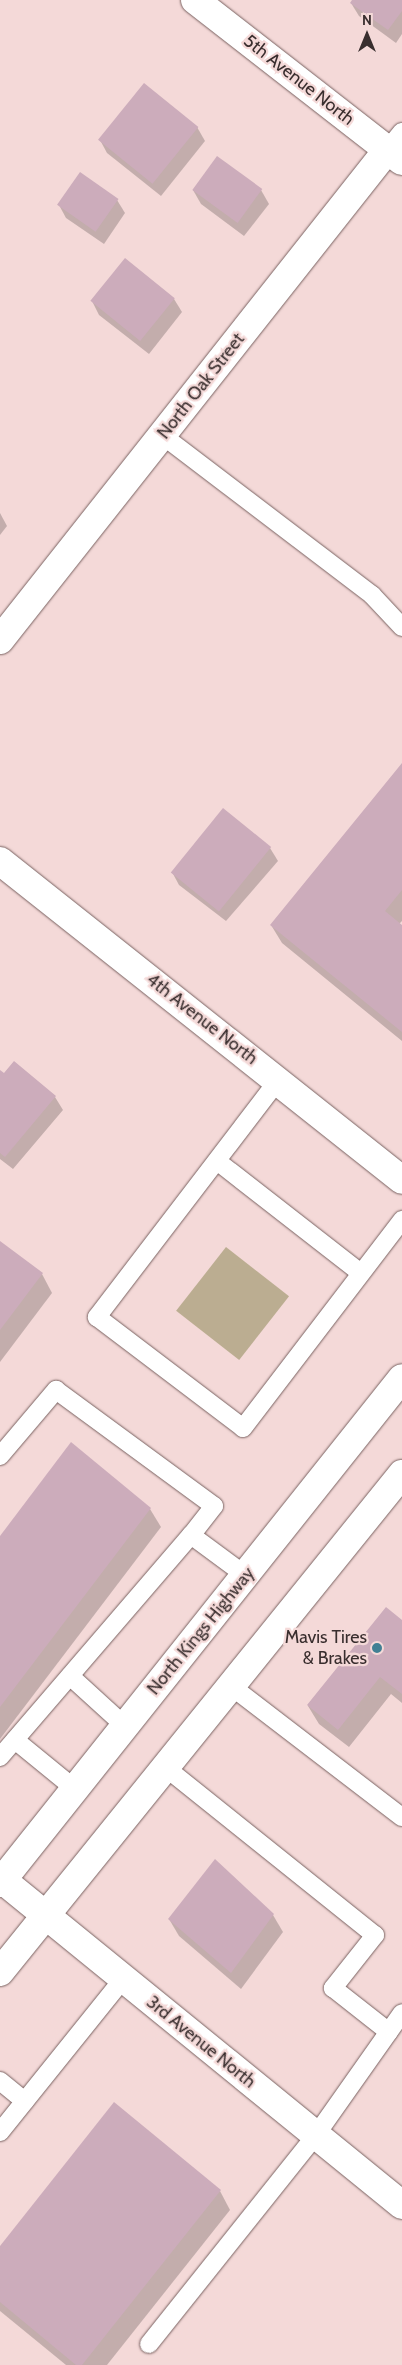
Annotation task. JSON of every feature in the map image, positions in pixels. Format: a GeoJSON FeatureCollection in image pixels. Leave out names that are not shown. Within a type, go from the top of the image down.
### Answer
{"type":"FeatureCollection","features":[{"type":"Feature","properties":{"kind":"street","name":"5th Avenue North"},"geometry":{"type":"LineString","coordinates":[[195,0],[397,147]]}},
{"type":"Feature","properties":{"kind":"street","name":"North Oak Street"},"geometry":{"type":"LineString","coordinates":[[0,640],[162,435],[397,147]]}},
{"type":"Feature","properties":{"kind":"street","name":"4th Avenue North"},"geometry":{"type":"LineString","coordinates":[[0,861],[279,1079],[402,1180]]}},
{"type":"Feature","properties":{"kind":"street","name":"North Kings Highway"},"geometry":{"type":"LineString","coordinates":[[1,1881],[402,1378]]}},
{"type":"Feature","properties":{"kind":"street"},"geometry":{"type":"LineString","coordinates":[[0,1972],[402,1474]]}},
{"type":"Feature","properties":{"kind":"street","name":"3rd Avenue North"},"geometry":{"type":"LineString","coordinates":[[1,1881],[402,2205]]}},
{"type":"Feature","properties":{"kind":"lane"},"geometry":{"type":"LineString","coordinates":[[162,435],[372,595],[402,627]]}},
{"type":"Feature","properties":{"kind":"lane"},"geometry":{"type":"LineString","coordinates":[[279,1079],[97,1317],[242,1428],[402,1220]]}},
{"type":"Feature","properties":{"kind":"lane"},"geometry":{"type":"LineString","coordinates":[[217,1160],[361,1273]]}},
{"type":"Feature","properties":{"kind":"lane"},"geometry":{"type":"LineString","coordinates":[[0,1456],[56,1390],[214,1506],[0,1757]]}},
{"type":"Feature","properties":{"kind":"lane"},"geometry":{"type":"LineString","coordinates":[[191,1535],[245,1575]]}},
{"type":"Feature","properties":{"kind":"lane"},"geometry":{"type":"LineString","coordinates":[[70,1676],[125,1726]]}},
{"type":"Feature","properties":{"kind":"lane"},"geometry":{"type":"LineString","coordinates":[[231,1686],[402,1817]]}},
{"type":"Feature","properties":{"kind":"lane"},"geometry":{"type":"LineString","coordinates":[[14,1740],[75,1789]]}},
{"type":"Feature","properties":{"kind":"lane"},"geometry":{"type":"LineString","coordinates":[[164,1767],[375,1935],[334,1988],[389,2032]]}},
{"type":"Feature","properties":{"kind":"lane"},"geometry":{"type":"LineString","coordinates":[[0,2132],[123,1979]]}},
{"type":"Feature","properties":{"kind":"lane"},"geometry":{"type":"LineString","coordinates":[[149,2344],[316,2135],[402,2013]]}},
{"type":"Feature","properties":{"kind":"lane"},"geometry":{"type":"LineString","coordinates":[[0,2081],[26,2101]]}},
{"type":"Feature","properties":{"kind":"shaded area"},"geometry":{"type":"Polygon","coordinates":[[[226,1247],[289,1296],[239,1360],[176,1311],[226,1247]]]}},
{"type":"Feature","properties":{"kind":"building"},"geometry":{"type":"Polygon","coordinates":[[[352,0],[402,0],[402,11],[388,30],[350,3],[352,0]]]}},
{"type":"Feature","properties":{"kind":"building"},"geometry":{"type":"Polygon","coordinates":[[[144,83],[198,127],[152,184],[98,140],[144,83]]]}},
{"type":"Feature","properties":{"kind":"building"},"geometry":{"type":"Polygon","coordinates":[[[217,156],[262,189],[238,223],[192,190],[217,156]]]}},
{"type":"Feature","properties":{"kind":"building"},"geometry":{"type":"Polygon","coordinates":[[[80,172],[119,199],[96,232],[57,205],[80,172]]]}},
{"type":"Feature","properties":{"kind":"building"},"geometry":{"type":"Polygon","coordinates":[[[125,258],[175,298],[140,341],[90,301],[125,258]]]}},
{"type":"Feature","properties":{"kind":"building"},"geometry":{"type":"Polygon","coordinates":[[[402,763],[402,890],[385,911],[402,925],[402,1032],[270,925],[402,763]]]}},
{"type":"Feature","properties":{"kind":"building"},"geometry":{"type":"Polygon","coordinates":[[[223,808],[271,847],[219,912],[171,873],[223,808]]]}},
{"type":"Feature","properties":{"kind":"building"},"geometry":{"type":"Polygon","coordinates":[[[14,1061],[56,1096],[5,1157],[0,1153],[0,1070],[4,1073],[14,1061]]]}},
{"type":"Feature","properties":{"kind":"building"},"geometry":{"type":"Polygon","coordinates":[[[0,1241],[43,1273],[0,1330],[0,1241]]]}},
{"type":"Feature","properties":{"kind":"building"},"geometry":{"type":"Polygon","coordinates":[[[71,1442],[151,1508],[0,1707],[0,1536],[71,1442]]]}},
{"type":"Feature","properties":{"kind":"building","name":"Mavis Tires & Brakes"},"geometry":{"type":"Polygon","coordinates":[[[386,1607],[402,1620],[402,1694],[380,1677],[338,1730],[307,1705],[386,1607]]]}},
{"type":"Feature","properties":{"kind":"building"},"geometry":{"type":"Polygon","coordinates":[[[215,1859],[274,1914],[231,1973],[168,1919],[215,1859]]]}},
{"type":"Feature","properties":{"kind":"building"},"geometry":{"type":"Polygon","coordinates":[[[114,2102],[221,2190],[82,2365],[76,2365],[0,2302],[0,2246],[114,2102]]]}},
{"type":"Feature","properties":{"kind":"place","name":"Mavis Tires & Brakes"},"geometry":{"type":"Point","coordinates":[377,1648]}}]}
